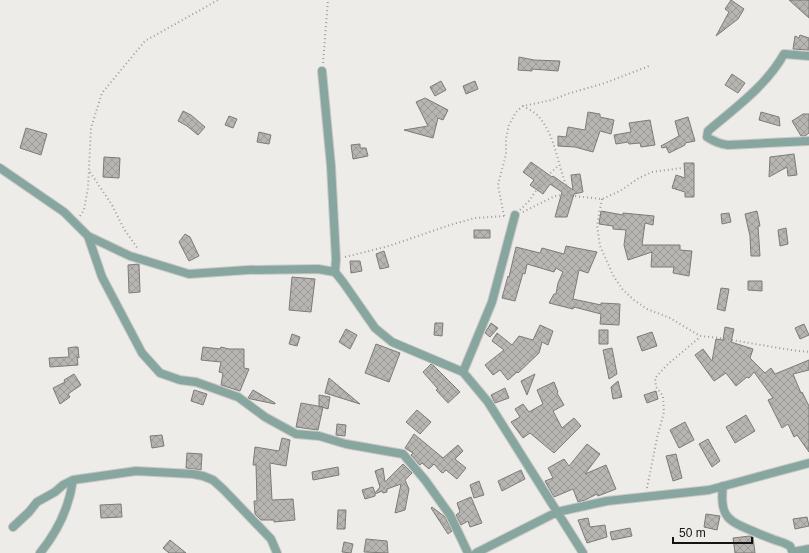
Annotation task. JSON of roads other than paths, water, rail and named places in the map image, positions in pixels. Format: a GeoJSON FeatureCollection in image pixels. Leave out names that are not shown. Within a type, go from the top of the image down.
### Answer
{"type":"FeatureCollection","features":[{"type":"Feature","properties":{"kind":"street"},"geometry":{"type":"LineString","coordinates":[[809,56],[784,54],[779,64],[749,97],[706,134],[710,139],[728,145],[809,141]]}},
{"type":"Feature","properties":{"kind":"street"},"geometry":{"type":"LineString","coordinates":[[322,71],[331,166],[336,260],[335,272]]}},
{"type":"Feature","properties":{"kind":"street"},"geometry":{"type":"LineString","coordinates":[[0,168],[64,212],[88,236],[130,256],[189,274],[247,270],[318,269],[335,272],[375,328],[392,342],[463,372],[488,402],[583,553]]}},
{"type":"Feature","properties":{"kind":"street"},"geometry":{"type":"LineString","coordinates":[[463,372],[492,302],[515,215]]}},
{"type":"Feature","properties":{"kind":"street"},"geometry":{"type":"LineString","coordinates":[[88,236],[102,277],[142,353],[160,373],[180,380],[196,382],[238,397],[264,418],[296,434],[318,436],[346,444],[403,454],[425,480],[450,515],[468,553]]}},
{"type":"Feature","properties":{"kind":"street"},"geometry":{"type":"LineString","coordinates":[[476,553],[558,512],[607,500],[709,490],[809,463]]}},
{"type":"Feature","properties":{"kind":"street"},"geometry":{"type":"LineString","coordinates":[[13,527],[29,512],[36,502],[74,480],[136,471],[203,476],[213,480],[224,490],[271,540],[277,553]]}},
{"type":"Feature","properties":{"kind":"street"},"geometry":{"type":"LineString","coordinates":[[40,553],[62,522],[74,480]]}},
{"type":"Feature","properties":{"kind":"street"},"geometry":{"type":"LineString","coordinates":[[723,486],[723,510],[728,518],[736,525],[784,543],[790,546],[793,552],[809,549]]}}]}
